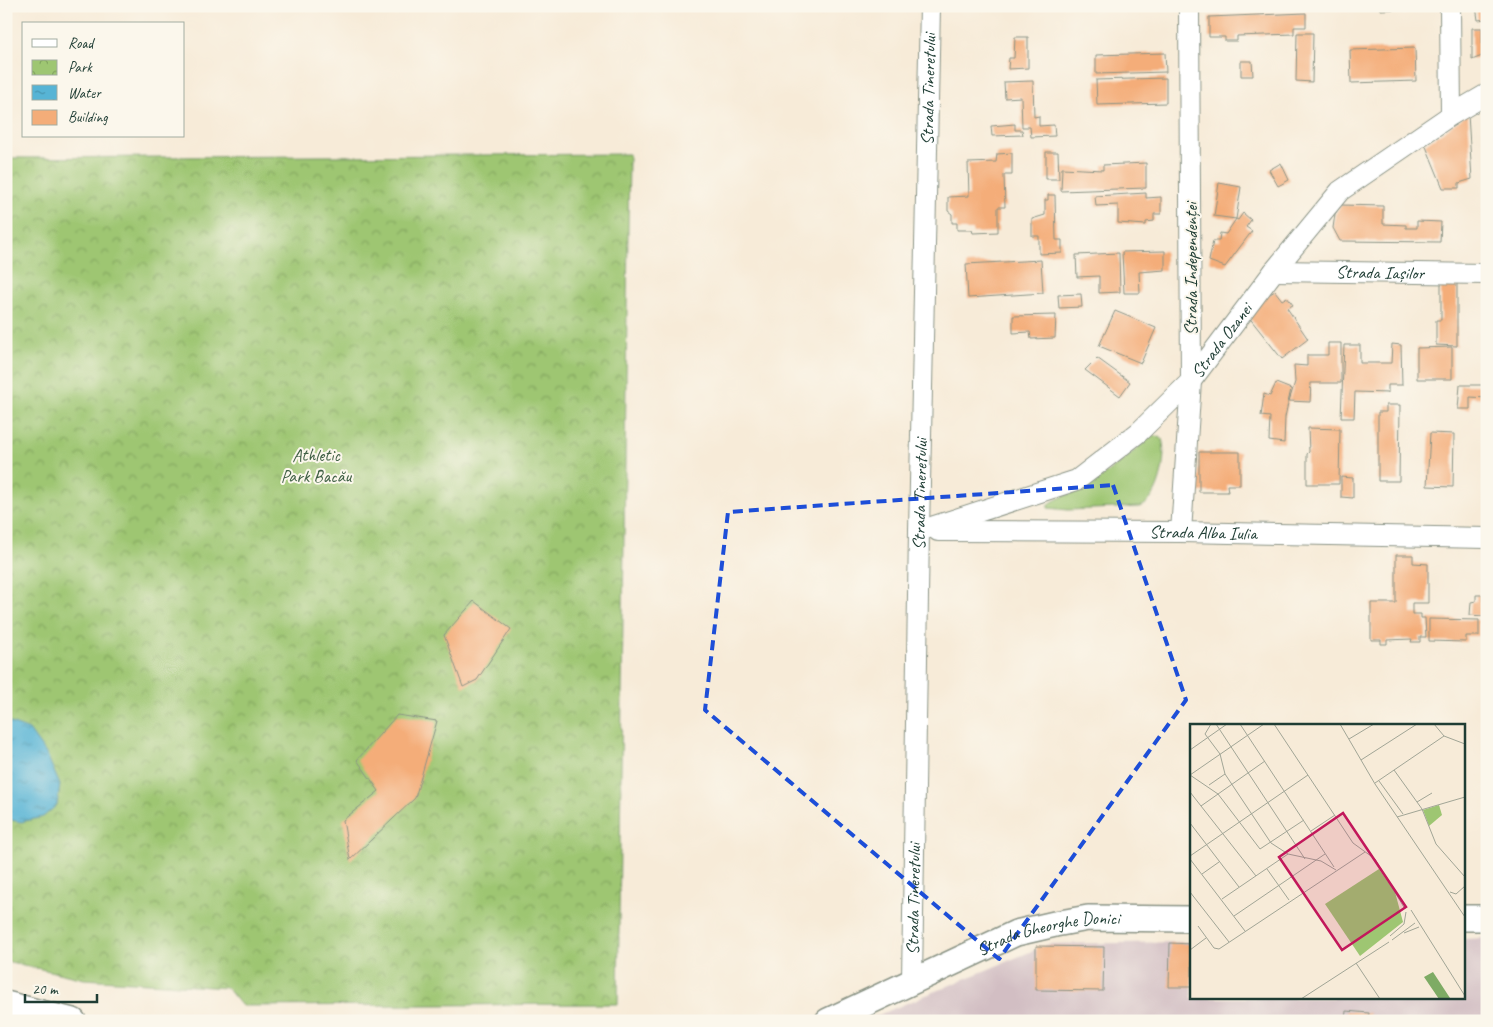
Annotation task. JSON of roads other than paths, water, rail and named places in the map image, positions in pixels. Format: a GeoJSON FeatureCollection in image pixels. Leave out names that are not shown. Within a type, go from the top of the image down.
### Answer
{"type":"FeatureCollection","features":[{"type":"Feature","properties":{"kind":"street","name":"Strada Tineretului"},"geometry":{"type":"LineString","coordinates":[[912,980],[930,6]]}},
{"type":"Feature","properties":{"kind":"street","name":"Strada Independenței"},"geometry":{"type":"LineString","coordinates":[[1181,532],[1191,381],[1189,6]]}},
{"type":"Feature","properties":{"kind":"street"},"geometry":{"type":"LineString","coordinates":[[1450,6],[1451,115]]}},
{"type":"Feature","properties":{"kind":"street","name":"Strada Ozanei"},"geometry":{"type":"LineString","coordinates":[[919,531],[1077,480],[1139,432],[1191,381],[1274,271],[1340,191],[1451,115],[1487,94]]}},
{"type":"Feature","properties":{"kind":"street","name":"Strada Iașilor"},"geometry":{"type":"LineString","coordinates":[[1274,271],[1487,274]]}},
{"type":"Feature","properties":{"kind":"street","name":"Strada Alba Iulia"},"geometry":{"type":"LineString","coordinates":[[919,531],[1181,532],[1487,538]]}},
{"type":"Feature","properties":{"kind":"street","name":"Strada Gheorghe Donici"},"geometry":{"type":"LineString","coordinates":[[828,1021],[912,980],[1016,933],[1088,918],[1190,918]]}},
{"type":"Feature","properties":{"kind":"street"},"geometry":{"type":"LineString","coordinates":[[1466,918],[1487,918]]}},
{"type":"Feature","properties":{"kind":"street"},"geometry":{"type":"LineString","coordinates":[[6,1004],[73,1021]]}},
{"type":"Feature","properties":{"kind":"water"},"geometry":{"type":"Polygon","coordinates":[[[6,721],[29,730],[47,755],[60,785],[57,805],[43,817],[21,822],[6,819],[6,721]]]}},
{"type":"Feature","properties":{"kind":"park label","name":"Athletic Park Bacău"},"geometry":{"type":"Point","coordinates":[316,465]}}]}
